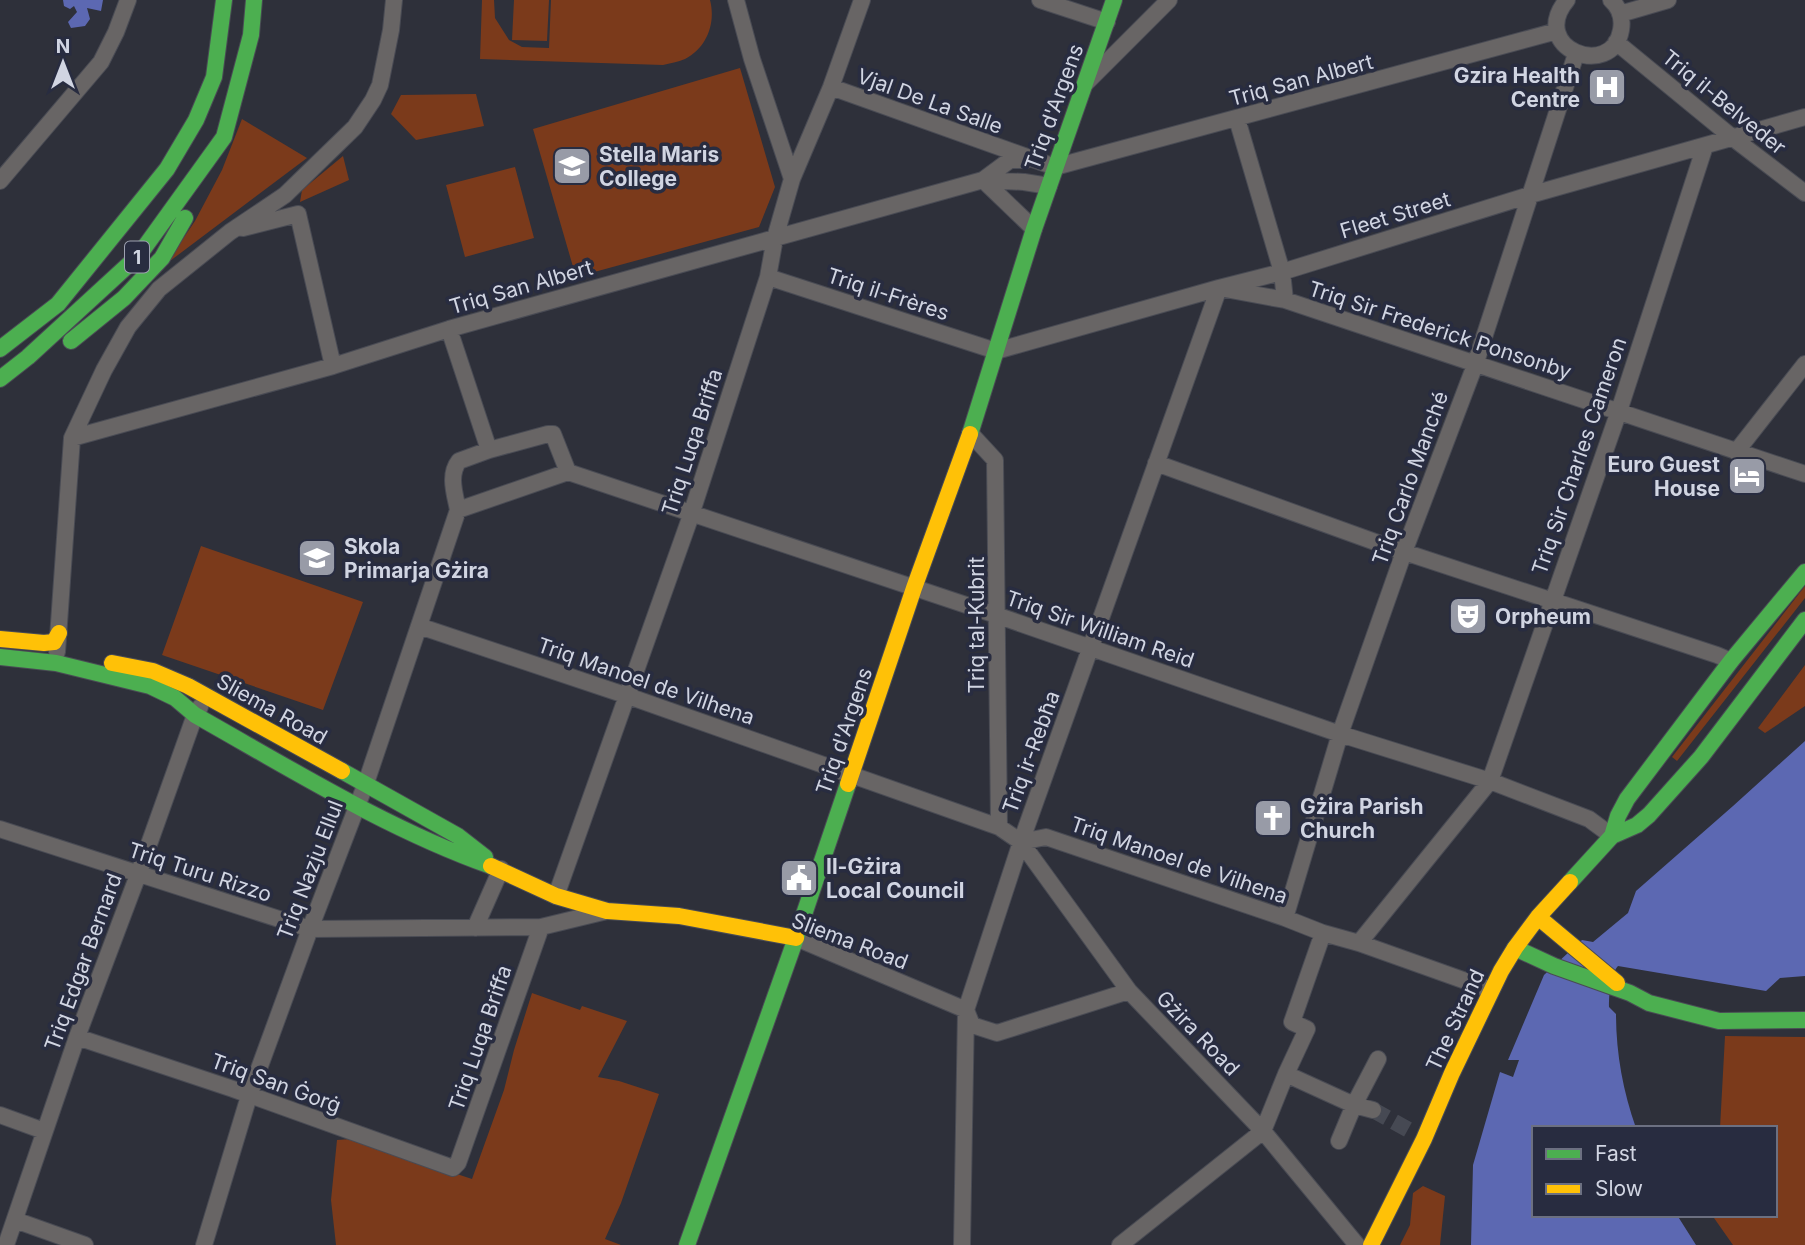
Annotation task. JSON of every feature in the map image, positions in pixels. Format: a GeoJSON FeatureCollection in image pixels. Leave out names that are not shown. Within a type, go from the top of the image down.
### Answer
{"type":"FeatureCollection","features":[{"type":"Feature","properties":{"kind":"main road","name":"1"},"geometry":{"type":"LineString","coordinates":[[0,349],[58,304],[167,169],[196,120],[214,77],[224,0]]}},
{"type":"Feature","properties":{"kind":"main road","name":"1"},"geometry":{"type":"LineString","coordinates":[[5,385],[35,361],[139,256],[224,137],[251,35],[254,0]]}},
{"type":"Feature","properties":{"kind":"main road","name":"Triq d'Argens"},"geometry":{"type":"LineString","coordinates":[[687,1245],[970,433],[1034,229],[1114,0]]}},
{"type":"Feature","properties":{"kind":"main road"},"geometry":{"type":"LineString","coordinates":[[62,349],[124,298],[162,258],[208,179],[224,137]]}},
{"type":"Feature","properties":{"kind":"main road"},"geometry":{"type":"LineString","coordinates":[[60,279],[112,237]]}},
{"type":"Feature","properties":{"kind":"main road","name":"The Strand"},"geometry":{"type":"LineString","coordinates":[[1612,836],[1627,799],[1731,661],[1805,572]]}},
{"type":"Feature","properties":{"kind":"main road","name":"The Strand"},"geometry":{"type":"LineString","coordinates":[[1371,1245],[1424,1139],[1491,990],[1515,948],[1538,916],[1612,836],[1637,825],[1649,815],[1692,767],[1805,620]]}},
{"type":"Feature","properties":{"kind":"main road","name":"Sliema Road"},"geometry":{"type":"LineString","coordinates":[[0,641],[54,642],[59,633]]}},
{"type":"Feature","properties":{"kind":"main road","name":"Sliema Road"},"geometry":{"type":"LineString","coordinates":[[0,641],[153,671],[206,696],[366,783],[458,836],[501,869]]}},
{"type":"Feature","properties":{"kind":"main road","name":"Sliema Road"},"geometry":{"type":"LineString","coordinates":[[0,657],[56,663],[150,685],[175,698],[195,715],[357,805],[453,852],[501,869],[556,896],[607,911],[679,916],[796,938]]}},
{"type":"Feature","properties":{"kind":"main road"},"geometry":{"type":"LineString","coordinates":[[1538,916],[1630,993]]}},
{"type":"Feature","properties":{"kind":"main road"},"geometry":{"type":"LineString","coordinates":[[1515,948],[1649,1003],[1719,1021],[1805,1020]]}},
{"type":"Feature","properties":{"kind":"street"},"geometry":{"type":"LineString","coordinates":[[0,181],[101,62],[128,0]]}},
{"type":"Feature","properties":{"kind":"street"},"geometry":{"type":"LineString","coordinates":[[58,652],[72,438],[104,370],[128,327],[159,289],[230,232],[285,195],[355,127],[380,85],[394,0]]}},
{"type":"Feature","properties":{"kind":"street"},"geometry":{"type":"LineString","coordinates":[[736,0],[752,59],[792,179]]}},
{"type":"Feature","properties":{"kind":"street","name":"Triq Luqa Briffa"},"geometry":{"type":"LineString","coordinates":[[556,896],[691,514],[768,277],[775,238],[792,179],[831,87],[862,0]]}},
{"type":"Feature","properties":{"kind":"street"},"geometry":{"type":"LineString","coordinates":[[1040,0],[1107,22]]}},
{"type":"Feature","properties":{"kind":"street"},"geometry":{"type":"LineString","coordinates":[[1086,84],[1169,0]]}},
{"type":"Feature","properties":{"kind":"street"},"geometry":{"type":"LineString","coordinates":[[1559,2],[1557,31],[1561,41],[1576,54],[1587,56],[1609,50],[1616,42],[1622,29],[1616,7],[1668,0]]}},
{"type":"Feature","properties":{"kind":"street","name":"Triq San Albert"},"geometry":{"type":"LineString","coordinates":[[1055,167],[1557,31]]}},
{"type":"Feature","properties":{"kind":"street","name":"Triq il-Belveder"},"geometry":{"type":"LineString","coordinates":[[1616,42],[1805,193]]}},
{"type":"Feature","properties":{"kind":"street","name":"Triq Carlo Manché"},"geometry":{"type":"LineString","coordinates":[[1285,918],[1340,734],[1475,365],[1576,54]]}},
{"type":"Feature","properties":{"kind":"street","name":"Vjal De La Salle"},"geometry":{"type":"LineString","coordinates":[[831,87],[1055,167]]}},
{"type":"Feature","properties":{"kind":"street","name":"Fleet Street"},"geometry":{"type":"LineString","coordinates":[[996,351],[1282,272],[1530,195],[1805,117]]}},
{"type":"Feature","properties":{"kind":"street"},"geometry":{"type":"LineString","coordinates":[[1237,119],[1282,272],[1285,300]]}},
{"type":"Feature","properties":{"kind":"street","name":"Triq Sir Charles Cameron"},"geometry":{"type":"LineString","coordinates":[[1359,943],[1490,782],[1619,411],[1705,146]]}},
{"type":"Feature","properties":{"kind":"street","name":"Triq San Albert"},"geometry":{"type":"LineString","coordinates":[[983,180],[1010,160],[1036,161]]}},
{"type":"Feature","properties":{"kind":"street"},"geometry":{"type":"LineString","coordinates":[[983,180],[1034,229]]}},
{"type":"Feature","properties":{"kind":"street","name":"Triq San Albert"},"geometry":{"type":"LineString","coordinates":[[72,438],[333,366],[449,329],[983,180],[1049,186]]}},
{"type":"Feature","properties":{"kind":"street"},"geometry":{"type":"LineString","coordinates":[[230,232],[298,214],[333,366]]}},
{"type":"Feature","properties":{"kind":"street","name":"Triq il-Frères"},"geometry":{"type":"LineString","coordinates":[[768,277],[996,351]]}},
{"type":"Feature","properties":{"kind":"street","name":"Triq Sir Frederick Ponsonby"},"geometry":{"type":"LineString","coordinates":[[1219,288],[1285,300],[1805,474]]}},
{"type":"Feature","properties":{"kind":"street","name":"Triq ir-Rebħa"},"geometry":{"type":"LineString","coordinates":[[962,1245],[967,1010],[1021,842],[1219,288]]}},
{"type":"Feature","properties":{"kind":"street"},"geometry":{"type":"LineString","coordinates":[[449,329],[489,450]]}},
{"type":"Feature","properties":{"kind":"street"},"geometry":{"type":"LineString","coordinates":[[1736,452],[1805,364]]}},
{"type":"Feature","properties":{"kind":"street","name":"Triq tal-Kubrit"},"geometry":{"type":"LineString","coordinates":[[970,433],[995,460],[999,827]]}},
{"type":"Feature","properties":{"kind":"street"},"geometry":{"type":"LineString","coordinates":[[548,434],[554,435],[568,472],[458,510],[453,477],[456,464],[489,450],[548,434]]}},
{"type":"Feature","properties":{"kind":"street"},"geometry":{"type":"LineString","coordinates":[[1157,463],[1405,552],[1717,654],[1731,661]]}},
{"type":"Feature","properties":{"kind":"street","name":"Triq Sir William Reid"},"geometry":{"type":"LineString","coordinates":[[568,472],[996,615],[1340,734],[1490,782],[1589,819],[1612,836]]}},
{"type":"Feature","properties":{"kind":"street","name":"Triq Nazju Ellul"},"geometry":{"type":"LineString","coordinates":[[204,1245],[249,1096],[366,783],[458,510]]}},
{"type":"Feature","properties":{"kind":"street","name":"Triq Manoel de Vilhena"},"geometry":{"type":"LineString","coordinates":[[419,626],[628,696],[999,827],[1021,842],[1046,837],[1491,990]]}},
{"type":"Feature","properties":{"kind":"street","name":"Triq Edgar Bernard"},"geometry":{"type":"LineString","coordinates":[[6,1245],[77,1037],[195,715],[206,696]]}},
{"type":"Feature","properties":{"kind":"street","name":"Triq Turu Rizzo"},"geometry":{"type":"LineString","coordinates":[[0,830],[310,929],[541,927],[607,911]]}},
{"type":"Feature","properties":{"kind":"street","name":"Gżira Road"},"geometry":{"type":"LineString","coordinates":[[1021,842],[1129,991],[1263,1131],[1357,1245]]}},
{"type":"Feature","properties":{"kind":"street"},"geometry":{"type":"LineString","coordinates":[[475,928],[501,869]]}},
{"type":"Feature","properties":{"kind":"street","name":"Triq Luqa Briffa"},"geometry":{"type":"LineString","coordinates":[[458,1163],[541,927]]}},
{"type":"Feature","properties":{"kind":"street"},"geometry":{"type":"LineString","coordinates":[[1120,1245],[1263,1131],[1307,1029],[1292,1022],[1323,933]]}},
{"type":"Feature","properties":{"kind":"street","name":"Sliema Road"},"geometry":{"type":"LineString","coordinates":[[796,938],[967,1010],[972,1025],[997,1033],[1129,991]]}},
{"type":"Feature","properties":{"kind":"street","name":"Triq San Ġorġ"},"geometry":{"type":"LineString","coordinates":[[77,1037],[453,1168],[458,1163]]}},
{"type":"Feature","properties":{"kind":"street"},"geometry":{"type":"LineString","coordinates":[[1339,1142],[1353,1105],[1378,1059]]}},
{"type":"Feature","properties":{"kind":"street"},"geometry":{"type":"LineString","coordinates":[[1286,1074],[1353,1105],[1373,1110]]}},
{"type":"Feature","properties":{"kind":"street"},"geometry":{"type":"LineString","coordinates":[[0,1115],[44,1131]]}},
{"type":"Feature","properties":{"kind":"street"},"geometry":{"type":"LineString","coordinates":[[1409,1130],[1424,1139]]}},
{"type":"Feature","properties":{"kind":"street"},"geometry":{"type":"LineString","coordinates":[[15,1220],[85,1245]]}},
{"type":"Feature","properties":{"kind":"shaded area"},"geometry":{"type":"Polygon","coordinates":[[[482,0],[494,0],[495,18],[509,40],[522,47],[549,48],[551,0],[710,0],[712,17],[704,42],[693,54],[663,65],[480,59],[482,0]]]}},
{"type":"Feature","properties":{"kind":"shaded area"},"geometry":{"type":"Polygon","coordinates":[[[514,0],[549,0],[547,41],[512,40],[514,0]]]}},
{"type":"Feature","properties":{"kind":"shaded area"},"geometry":{"type":"Polygon","coordinates":[[[740,68],[775,187],[759,227],[576,277],[533,129],[740,68]]]}},
{"type":"Feature","properties":{"kind":"shaded area"},"geometry":{"type":"Polygon","coordinates":[[[476,94],[484,126],[416,140],[391,114],[401,95],[476,94]]]}},
{"type":"Feature","properties":{"kind":"shaded area"},"geometry":{"type":"Polygon","coordinates":[[[242,119],[307,158],[166,264],[195,221],[222,170],[242,119]]]}},
{"type":"Feature","properties":{"kind":"shaded area"},"geometry":{"type":"Polygon","coordinates":[[[343,156],[349,180],[300,202],[302,190],[343,156]]]}},
{"type":"Feature","properties":{"kind":"shaded area"},"geometry":{"type":"Polygon","coordinates":[[[515,167],[534,238],[465,257],[446,185],[515,167]]]}},
{"type":"Feature","properties":{"kind":"shaded area"},"geometry":{"type":"Polygon","coordinates":[[[201,546],[363,602],[323,710],[162,655],[201,546]]]}},
{"type":"Feature","properties":{"kind":"shaded area"},"geometry":{"type":"Polygon","coordinates":[[[1805,586],[1805,598],[1677,761],[1672,757],[1805,586]]]}},
{"type":"Feature","properties":{"kind":"shaded area"},"geometry":{"type":"Polygon","coordinates":[[[1805,665],[1805,706],[1765,733],[1758,728],[1805,665]]]}},
{"type":"Feature","properties":{"kind":"shaded area"},"geometry":{"type":"Polygon","coordinates":[[[532,993],[580,1010],[582,1006],[627,1021],[598,1077],[659,1094],[621,1203],[605,1239],[621,1245],[336,1245],[331,1200],[337,1140],[351,1139],[472,1179],[504,1090],[532,993]]]}},
{"type":"Feature","properties":{"kind":"shaded area"},"geometry":{"type":"Polygon","coordinates":[[[1725,1036],[1805,1037],[1805,1245],[1733,1245],[1714,1217],[1777,1217],[1777,1126],[1720,1126],[1725,1036]]]}},
{"type":"Feature","properties":{"kind":"shaded area"},"geometry":{"type":"Polygon","coordinates":[[[1423,1186],[1445,1196],[1440,1245],[1400,1245],[1410,1225],[1413,1193],[1423,1186]]]}},
{"type":"Feature","properties":{"kind":"water"},"geometry":{"type":"Polygon","coordinates":[[[63,0],[103,0],[101,11],[87,8],[90,19],[85,26],[71,28],[68,22],[77,12],[74,6],[70,9],[64,6],[63,0]]]}},
{"type":"Feature","properties":{"kind":"water"},"geometry":{"type":"Polygon","coordinates":[[[1805,741],[1805,976],[1780,978],[1766,991],[1618,966],[1612,980],[1609,1007],[1616,1014],[1621,1072],[1635,1126],[1532,1126],[1532,1217],[1678,1217],[1696,1245],[1471,1245],[1473,1165],[1500,1072],[1513,1077],[1519,1060],[1508,1060],[1544,975],[1582,940],[1593,942],[1628,913],[1636,891],[1805,741]]]}},
{"type":"Feature","properties":{"kind":"tunnel"},"geometry":{"type":"LineString","coordinates":[[1373,1110],[1409,1130]]}},
{"type":"Feature","properties":{"kind":"traffic: fast"},"geometry":{"type":"LineString","coordinates":[[0,349],[58,304],[167,169],[196,120],[214,77],[224,0]]}},
{"type":"Feature","properties":{"kind":"traffic: fast"},"geometry":{"type":"LineString","coordinates":[[0,379],[28,357],[139,255],[224,137],[251,35],[254,0]]}},
{"type":"Feature","properties":{"kind":"traffic: fast"},"geometry":{"type":"LineString","coordinates":[[970,434],[1034,229],[1114,0]]}},
{"type":"Feature","properties":{"kind":"traffic: fast"},"geometry":{"type":"LineString","coordinates":[[71,341],[124,298],[162,258],[185,218]]}},
{"type":"Feature","properties":{"kind":"traffic: fast"},"geometry":{"type":"LineString","coordinates":[[1570,882],[1612,836],[1627,799],[1731,661],[1805,572]]}},
{"type":"Feature","properties":{"kind":"traffic: fast"},"geometry":{"type":"LineString","coordinates":[[1612,836],[1637,825],[1649,815],[1701,757],[1805,620]]}},
{"type":"Feature","properties":{"kind":"traffic: fast"},"geometry":{"type":"LineString","coordinates":[[0,657],[56,663],[150,686],[175,698],[195,715],[340,797],[414,834],[491,866]]}},
{"type":"Feature","properties":{"kind":"traffic: fast"},"geometry":{"type":"LineString","coordinates":[[342,771],[458,836],[485,857]]}},
{"type":"Feature","properties":{"kind":"traffic: fast"},"geometry":{"type":"LineString","coordinates":[[687,1245],[848,784]]}},
{"type":"Feature","properties":{"kind":"traffic: fast"},"geometry":{"type":"LineString","coordinates":[[1515,948],[1649,1003],[1719,1021],[1805,1020]]}},
{"type":"Feature","properties":{"kind":"traffic: slow"},"geometry":{"type":"LineString","coordinates":[[848,784],[914,588],[970,434]]}},
{"type":"Feature","properties":{"kind":"traffic: slow"},"geometry":{"type":"LineString","coordinates":[[0,639],[54,642],[59,633]]}},
{"type":"Feature","properties":{"kind":"traffic: slow"},"geometry":{"type":"LineString","coordinates":[[112,663],[153,671],[188,686],[342,771]]}},
{"type":"Feature","properties":{"kind":"traffic: slow"},"geometry":{"type":"LineString","coordinates":[[491,866],[556,896],[607,911],[679,916],[796,938]]}},
{"type":"Feature","properties":{"kind":"traffic: slow"},"geometry":{"type":"LineString","coordinates":[[1371,1245],[1424,1139],[1501,971],[1538,917],[1570,882]]}},
{"type":"Feature","properties":{"kind":"traffic: slow"},"geometry":{"type":"LineString","coordinates":[[1538,917],[1617,983]]}},
{"type":"Feature","properties":{"kind":"place","name":"Gzira Health Centre"},"geometry":{"type":"Point","coordinates":[1607,87]}},
{"type":"Feature","properties":{"kind":"place","name":"Stella Maris College"},"geometry":{"type":"Point","coordinates":[572,166]}},
{"type":"Feature","properties":{"kind":"place","name":"Euro Guest House"},"geometry":{"type":"Point","coordinates":[1747,476]}},
{"type":"Feature","properties":{"kind":"place","name":"Skola Primarja Gżira"},"geometry":{"type":"Point","coordinates":[317,558]}},
{"type":"Feature","properties":{"kind":"place","name":"Orpheum"},"geometry":{"type":"Point","coordinates":[1468,616]}},
{"type":"Feature","properties":{"kind":"place","name":"Gżira Parish Church"},"geometry":{"type":"Point","coordinates":[1273,818]}},
{"type":"Feature","properties":{"kind":"place","name":"Il-Gżira Local Council"},"geometry":{"type":"Point","coordinates":[799,878]}}]}
